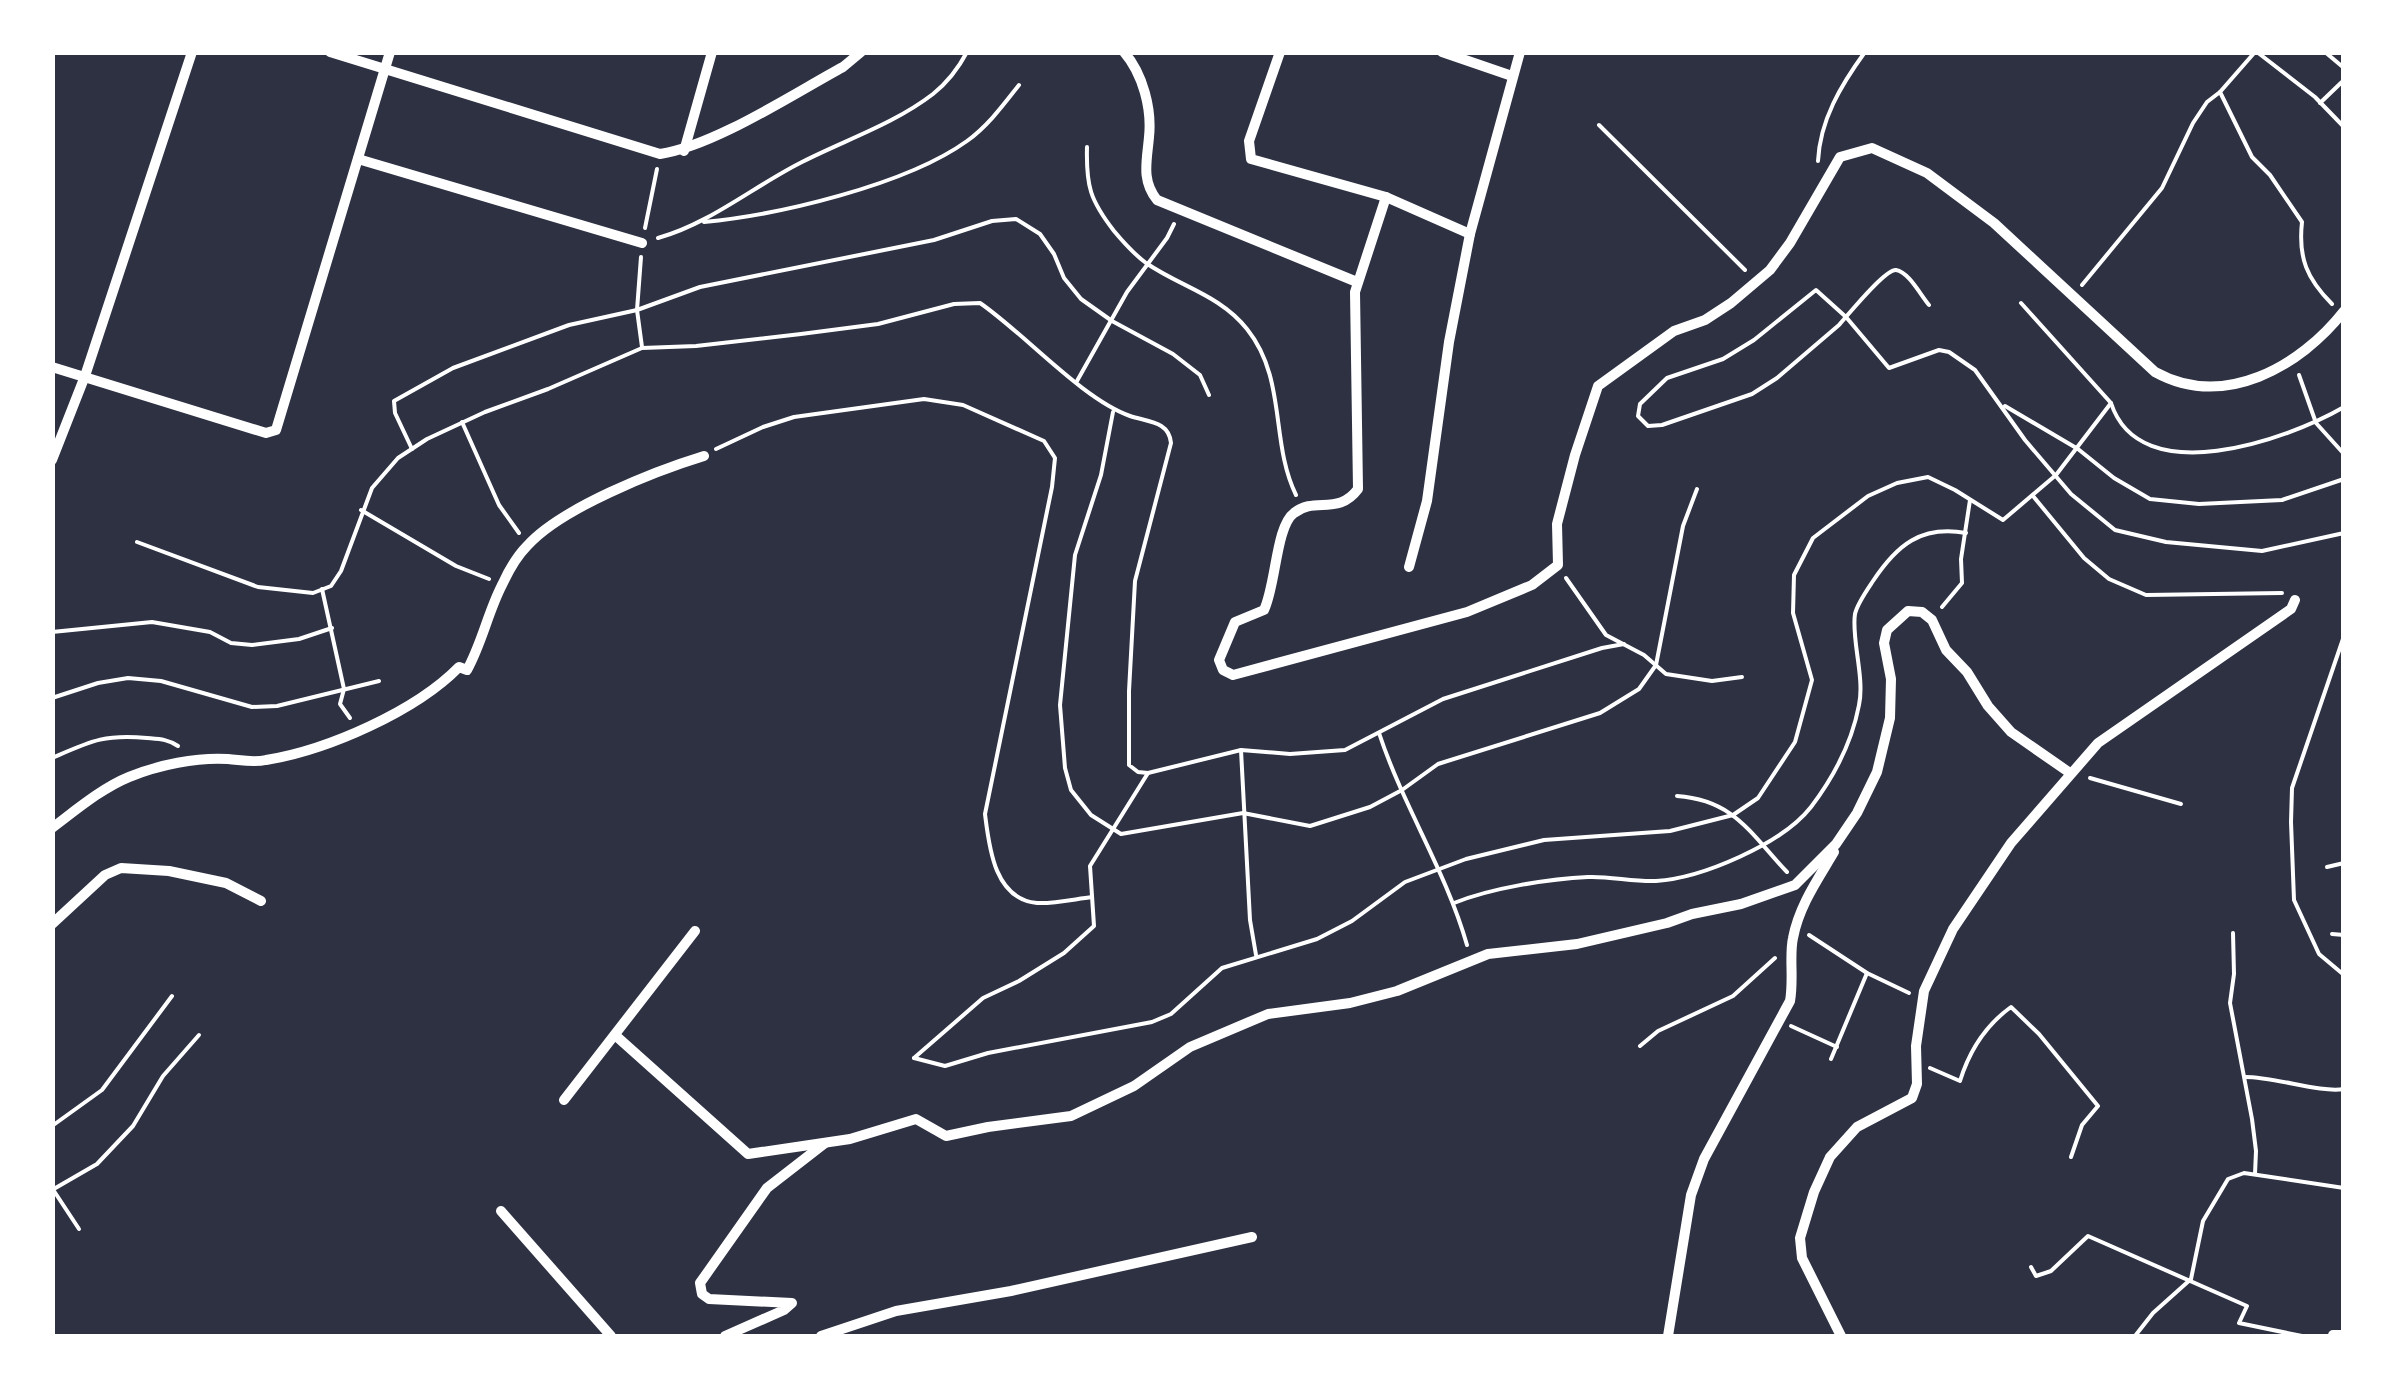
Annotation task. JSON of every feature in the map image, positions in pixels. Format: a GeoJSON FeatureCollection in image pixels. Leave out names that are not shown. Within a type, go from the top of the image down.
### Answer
{"type":"FeatureCollection","features":[{"type":"Feature","properties":{"kind":"street"},"geometry":{"type":"LineString","coordinates":[[52,460],[85,376],[192,52]]}},
{"type":"Feature","properties":{"kind":"street"},"geometry":{"type":"LineString","coordinates":[[330,52],[660,154],[684,151],[844,67],[861,52]]}},
{"type":"Feature","properties":{"kind":"street"},"geometry":{"type":"LineString","coordinates":[[52,367],[266,433],[279,426],[390,52]]}},
{"type":"Feature","properties":{"kind":"street"},"geometry":{"type":"LineString","coordinates":[[684,151],[712,52]]}},
{"type":"Feature","properties":{"kind":"street"},"geometry":{"type":"LineString","coordinates":[[1124,52],[1144,87],[1150,134],[1146,177],[1157,200],[1357,282]]}},
{"type":"Feature","properties":{"kind":"street"},"geometry":{"type":"LineString","coordinates":[[1280,52],[1248,141],[1251,159],[1386,197],[1470,234]]}},
{"type":"Feature","properties":{"kind":"street"},"geometry":{"type":"LineString","coordinates":[[1442,52],[1512,76]]}},
{"type":"Feature","properties":{"kind":"street"},"geometry":{"type":"LineString","coordinates":[[1410,567],[1427,501],[1448,342],[1470,234],[1520,52]]}},
{"type":"Feature","properties":{"kind":"street"},"geometry":{"type":"LineString","coordinates":[[1386,197],[1357,282],[1354,327],[1358,488],[1350,499],[1336,505],[1292,514],[1284,526],[1277,571],[1264,610],[1235,622],[1219,660],[1223,670],[1233,675],[1468,612],[1532,585],[1558,566],[1557,524],[1574,456],[1598,386],[1674,331],[1706,320],[1770,270],[1840,158],[1872,148],[1927,174],[1994,223],[2155,372],[2174,382],[2202,385],[2268,374],[2294,361],[2343,312]]}},
{"type":"Feature","properties":{"kind":"street"},"geometry":{"type":"LineString","coordinates":[[358,158],[642,243]]}},
{"type":"Feature","properties":{"kind":"street"},"geometry":{"type":"LineString","coordinates":[[52,828],[113,784],[133,775],[198,760],[265,761],[359,729],[429,696],[459,667],[467,670],[502,585],[527,545],[622,486],[704,456]]}},
{"type":"Feature","properties":{"kind":"street"},"geometry":{"type":"LineString","coordinates":[[1841,1336],[1802,1258],[1800,1238],[1830,1157],[1857,1127],[1912,1098],[1917,1084],[1922,999],[1953,929],[2011,844],[2098,743],[2236,650],[2291,609],[2295,600]]}},
{"type":"Feature","properties":{"kind":"street"},"geometry":{"type":"LineString","coordinates":[[1668,1336],[1689,1208],[1704,1159],[1790,1001],[1794,978],[1792,940],[1806,900],[1878,772],[1890,718],[1890,679],[1884,643],[1888,630],[1908,611],[1922,612],[1932,620],[1946,650],[2011,732],[2070,773]]}},
{"type":"Feature","properties":{"kind":"street"},"geometry":{"type":"LineString","coordinates":[[615,1034],[748,1154],[850,1139],[916,1118],[946,1136],[1071,1116],[1134,1086],[1190,1047],[1268,1014],[1350,1003],[1396,991],[1472,960],[1516,949],[1576,944],[1667,923],[1795,885],[1836,844],[1857,813]]}},
{"type":"Feature","properties":{"kind":"street"},"geometry":{"type":"LineString","coordinates":[[52,924],[105,875],[121,868],[170,871],[226,882],[261,900]]}},
{"type":"Feature","properties":{"kind":"street"},"geometry":{"type":"LineString","coordinates":[[564,1100],[694,931]]}},
{"type":"Feature","properties":{"kind":"street"},"geometry":{"type":"LineString","coordinates":[[726,1336],[792,1303],[709,1299],[702,1294],[700,1283],[767,1188],[826,1143]]}},
{"type":"Feature","properties":{"kind":"street"},"geometry":{"type":"LineString","coordinates":[[500,1212],[611,1336]]}},
{"type":"Feature","properties":{"kind":"street"},"geometry":{"type":"LineString","coordinates":[[821,1336],[896,1311],[1012,1291],[1252,1236]]}},
{"type":"Feature","properties":{"kind":"path"},"geometry":{"type":"LineString","coordinates":[[642,243],[699,223],[804,160],[842,146],[932,95],[956,72],[967,52]]}},
{"type":"Feature","properties":{"kind":"path"},"geometry":{"type":"LineString","coordinates":[[1817,195],[1819,140],[1836,96],[1865,52]]}},
{"type":"Feature","properties":{"kind":"path"},"geometry":{"type":"LineString","coordinates":[[2074,294],[2162,188],[2192,123],[2207,102],[2256,52],[2320,102],[2344,127]]}},
{"type":"Feature","properties":{"kind":"path"},"geometry":{"type":"LineString","coordinates":[[2325,52],[2344,68]]}},
{"type":"Feature","properties":{"kind":"path"},"geometry":{"type":"LineString","coordinates":[[2320,102],[2344,80]]}},
{"type":"Feature","properties":{"kind":"path"},"geometry":{"type":"LineString","coordinates":[[699,223],[747,217],[859,190],[942,157],[970,138],[1020,84]]}},
{"type":"Feature","properties":{"kind":"path"},"geometry":{"type":"LineString","coordinates":[[2220,92],[2252,158],[2270,174],[2302,222],[2304,269],[2328,301],[2343,312]]}},
{"type":"Feature","properties":{"kind":"path"},"geometry":{"type":"LineString","coordinates":[[1599,125],[1755,281]]}},
{"type":"Feature","properties":{"kind":"path"},"geometry":{"type":"LineString","coordinates":[[1088,147],[1086,182],[1097,209],[1130,250],[1147,264],[1222,303],[1262,350],[1276,389],[1287,477],[1302,509]]}},
{"type":"Feature","properties":{"kind":"path"},"geometry":{"type":"LineString","coordinates":[[1077,381],[1147,264],[1167,238],[1180,210]]}},
{"type":"Feature","properties":{"kind":"path"},"geometry":{"type":"LineString","coordinates":[[412,449],[395,413],[394,401],[453,368],[569,325],[637,310],[700,287],[934,240],[992,221],[1016,219],[1040,234],[1064,278],[1081,299],[1173,354],[1200,375],[1209,396]]}},
{"type":"Feature","properties":{"kind":"path"},"geometry":{"type":"LineString","coordinates":[[1929,305],[1906,276],[1895,270],[1884,275],[1846,317],[1777,378],[1752,394],[1662,425],[1648,426],[1638,416],[1640,404],[1667,378],[1722,360],[1754,340],[1816,290],[1846,317],[1889,368],[1939,350],[1949,352],[1975,370],[2070,494],[2115,530],[2166,542],[2262,551],[2344,533]]}},
{"type":"Feature","properties":{"kind":"path"},"geometry":{"type":"LineString","coordinates":[[136,542],[258,586],[313,593],[331,586],[341,571],[372,488],[398,458],[462,422],[642,348],[696,346],[878,324],[954,304],[980,303],[1114,410],[1162,424],[1170,433],[1171,443],[1141,553],[1132,610],[1129,765],[1138,772],[1148,773],[1241,750],[1290,754],[1345,750],[1443,699],[1624,644]]}},
{"type":"Feature","properties":{"kind":"path"},"geometry":{"type":"LineString","coordinates":[[2021,303],[2111,403],[2118,422],[2134,439],[2168,449],[2209,452],[2242,448],[2316,423],[2344,407]]}},
{"type":"Feature","properties":{"kind":"path"},"geometry":{"type":"LineString","coordinates":[[2294,361],[2316,423],[2344,454]]}},
{"type":"Feature","properties":{"kind":"path"},"geometry":{"type":"LineString","coordinates":[[704,456],[729,441],[794,418],[924,399],[963,405],[1044,442],[1055,458],[1052,487],[985,814],[986,828],[990,857],[1013,892],[1034,903],[1092,897]]}},
{"type":"Feature","properties":{"kind":"path"},"geometry":{"type":"LineString","coordinates":[[2000,403],[2150,499],[2199,504],[2282,500],[2344,478]]}},
{"type":"Feature","properties":{"kind":"path"},"geometry":{"type":"LineString","coordinates":[[1148,773],[1090,866],[1094,926],[1019,981],[983,998],[914,1058],[944,1066],[988,1053],[1152,1022],[1172,1014],[1222,968],[1317,939],[1352,921],[1405,882],[1500,848],[1544,840],[1670,831],[1733,815],[1758,798],[1795,742],[1812,680],[1793,613],[1794,575],[1812,538],[1868,496],[1897,482],[1928,477],[2002,520],[2056,474],[2111,403]]}},
{"type":"Feature","properties":{"kind":"path"},"geometry":{"type":"LineString","coordinates":[[1114,410],[1101,475],[1075,555],[1060,705],[1070,790],[1091,815],[1121,834],[1243,812],[1310,826],[1355,813],[1402,790],[1438,764],[1600,713],[1639,689],[1656,665],[1683,526],[1697,490]]}},
{"type":"Feature","properties":{"kind":"path"},"geometry":{"type":"LineString","coordinates":[[462,422],[498,505],[527,545]]}},
{"type":"Feature","properties":{"kind":"path"},"geometry":{"type":"LineString","coordinates":[[2034,496],[2084,558],[2109,579],[2146,595],[2280,592],[2295,600]]}},
{"type":"Feature","properties":{"kind":"path"},"geometry":{"type":"LineString","coordinates":[[1932,620],[1962,583],[1961,559],[1970,500]]}},
{"type":"Feature","properties":{"kind":"path"},"geometry":{"type":"LineString","coordinates":[[361,510],[456,566],[502,585]]}},
{"type":"Feature","properties":{"kind":"path"},"geometry":{"type":"LineString","coordinates":[[1454,902],[1498,888],[1589,877],[1660,881],[1763,847],[1789,830],[1831,779],[1848,740],[1860,702],[1855,614],[1868,588],[1885,563],[1905,544],[1944,529],[1966,533]]}},
{"type":"Feature","properties":{"kind":"path"},"geometry":{"type":"LineString","coordinates":[[1558,566],[1606,635],[1666,674],[1712,681],[1742,676]]}},
{"type":"Feature","properties":{"kind":"path"},"geometry":{"type":"LineString","coordinates":[[322,590],[344,689],[340,704],[359,729]]}},
{"type":"Feature","properties":{"kind":"path"},"geometry":{"type":"LineString","coordinates":[[52,632],[152,622],[210,632],[231,643],[252,645],[298,639],[332,628]]}},
{"type":"Feature","properties":{"kind":"path"},"geometry":{"type":"LineString","coordinates":[[2344,636],[2292,788],[2290,822],[2294,900],[2318,954],[2344,975]]}},
{"type":"Feature","properties":{"kind":"path"},"geometry":{"type":"LineString","coordinates":[[52,698],[98,682],[128,678],[161,681],[252,707],[277,706],[380,681]]}},
{"type":"Feature","properties":{"kind":"path"},"geometry":{"type":"LineString","coordinates":[[1380,733],[1454,902],[1472,960]]}},
{"type":"Feature","properties":{"kind":"path"},"geometry":{"type":"LineString","coordinates":[[52,758],[116,734],[169,740],[198,760]]}},
{"type":"Feature","properties":{"kind":"path"},"geometry":{"type":"LineString","coordinates":[[1241,750],[1250,920],[1256,956]]}},
{"type":"Feature","properties":{"kind":"path"},"geometry":{"type":"LineString","coordinates":[[2070,773],[2181,804]]}},
{"type":"Feature","properties":{"kind":"path"},"geometry":{"type":"LineString","coordinates":[[1677,796],[1720,804],[1790,875],[1795,885]]}},
{"type":"Feature","properties":{"kind":"path"},"geometry":{"type":"LineString","coordinates":[[2327,868],[2344,863]]}},
{"type":"Feature","properties":{"kind":"path"},"geometry":{"type":"LineString","coordinates":[[1796,928],[1867,973],[1922,999]]}},
{"type":"Feature","properties":{"kind":"path"},"geometry":{"type":"LineString","coordinates":[[2233,933],[2230,1003],[2256,1151],[2254,1174]]}},
{"type":"Feature","properties":{"kind":"path"},"geometry":{"type":"LineString","coordinates":[[2332,934],[2344,935]]}},
{"type":"Feature","properties":{"kind":"path"},"geometry":{"type":"LineString","coordinates":[[1640,1046],[1658,1030],[1733,996],[1792,940]]}},
{"type":"Feature","properties":{"kind":"path"},"geometry":{"type":"LineString","coordinates":[[1832,1059],[1867,973]]}},
{"type":"Feature","properties":{"kind":"path"},"geometry":{"type":"LineString","coordinates":[[52,1126],[102,1090],[172,996]]}},
{"type":"Feature","properties":{"kind":"path"},"geometry":{"type":"LineString","coordinates":[[1916,1062],[1960,1081],[1967,1058],[1986,1031],[2011,1007],[2039,1034],[2098,1106],[2082,1125],[2071,1157]]}},
{"type":"Feature","properties":{"kind":"path"},"geometry":{"type":"LineString","coordinates":[[1780,1021],[1836,1047]]}},
{"type":"Feature","properties":{"kind":"path"},"geometry":{"type":"LineString","coordinates":[[80,1229],[53,1189],[97,1164],[133,1126],[163,1076],[199,1034]]}},
{"type":"Feature","properties":{"kind":"path"},"geometry":{"type":"LineString","coordinates":[[2244,1077],[2270,1077],[2330,1090],[2344,1089]]}},
{"type":"Feature","properties":{"kind":"path"},"geometry":{"type":"LineString","coordinates":[[2135,1336],[2191,1279],[2206,1212],[2228,1179],[2237,1173],[2254,1174],[2344,1188]]}},
{"type":"Feature","properties":{"kind":"path"},"geometry":{"type":"LineString","coordinates":[[2030,1268],[2036,1276],[2051,1271],[2088,1236],[2247,1306],[2239,1322],[2302,1336]]}}]}
